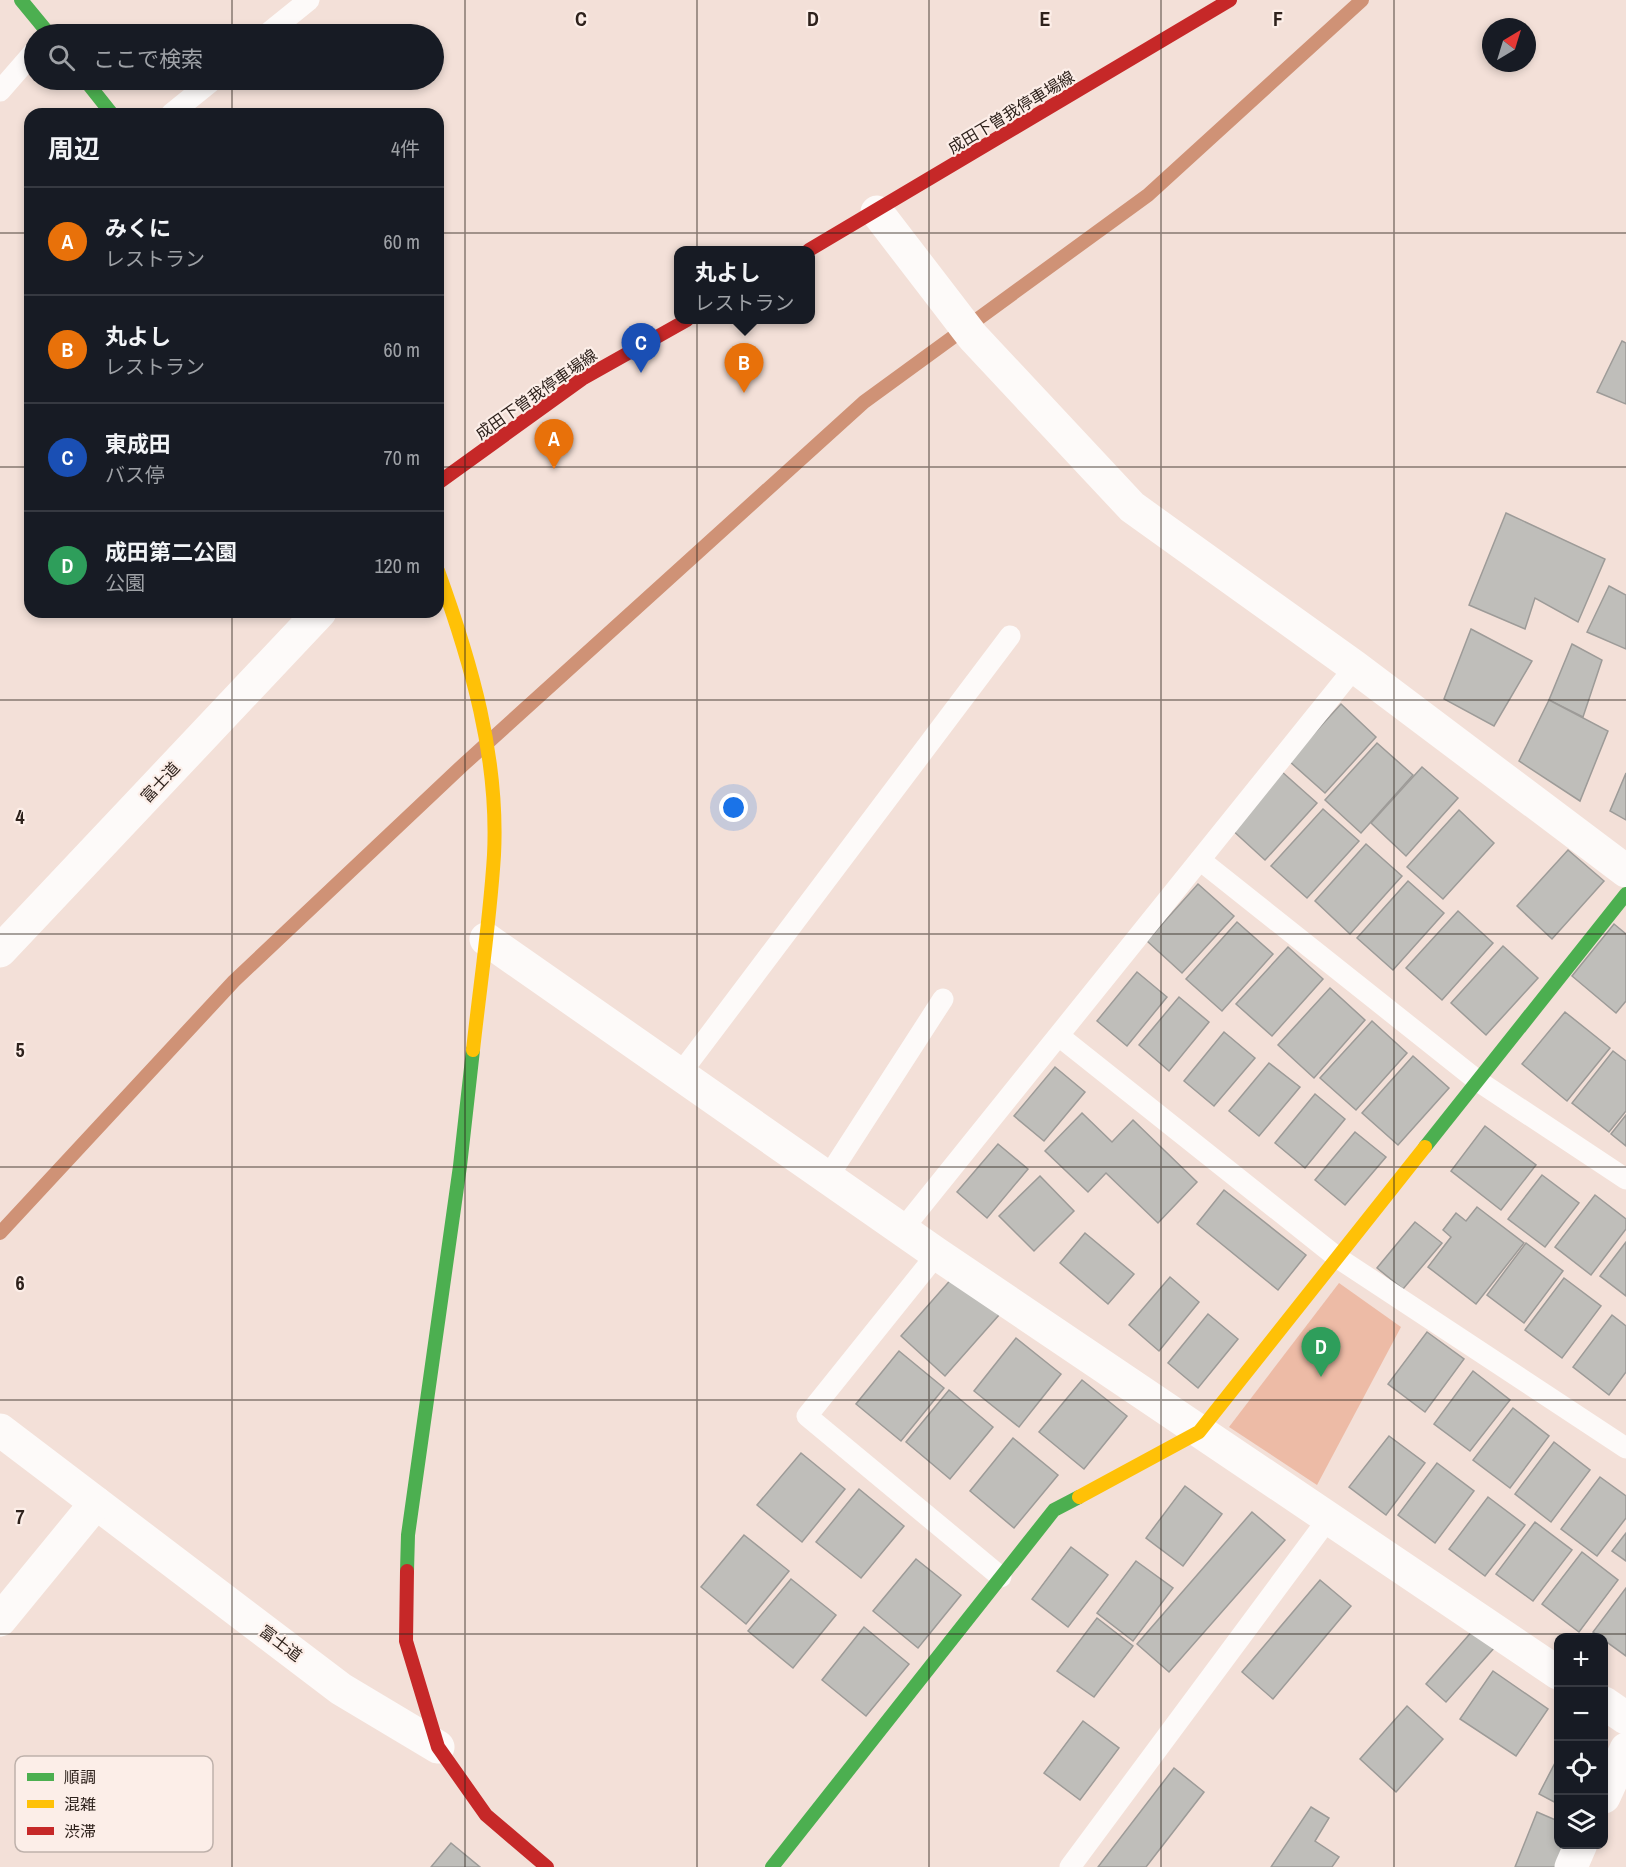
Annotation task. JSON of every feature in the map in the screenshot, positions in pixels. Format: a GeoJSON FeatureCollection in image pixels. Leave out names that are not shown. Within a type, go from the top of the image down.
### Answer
{"type":"FeatureCollection","features":[{"type":"Feature","properties":{"kind":"street"},"geometry":{"type":"LineString","coordinates":[[21,0],[41,24]]}},
{"type":"Feature","properties":{"kind":"street","name":"成田下曽我停車場線"},"geometry":{"type":"LineString","coordinates":[[815,247],[877,212],[1230,0]]}},
{"type":"Feature","properties":{"kind":"street"},"geometry":{"type":"LineString","coordinates":[[93,90],[107,108]]}},
{"type":"Feature","properties":{"kind":"street"},"geometry":{"type":"LineString","coordinates":[[877,212],[965,327],[1132,507],[1355,667],[1626,871]]}},
{"type":"Feature","properties":{"kind":"street","name":"成田下曽我停車場線"},"geometry":{"type":"LineString","coordinates":[[444,479],[582,379],[680,324]]}},
{"type":"Feature","properties":{"kind":"street"},"geometry":{"type":"LineString","coordinates":[[438,1747],[406,1641],[408,1536],[460,1166],[494,854],[490,766],[483,718],[463,640],[444,588]]}},
{"type":"Feature","properties":{"kind":"street","name":"富士道"},"geometry":{"type":"LineString","coordinates":[[1,949],[314,618]]}},
{"type":"Feature","properties":{"kind":"street"},"geometry":{"type":"LineString","coordinates":[[772,1867],[1054,1510],[1199,1432],[1626,894]]}},
{"type":"Feature","properties":{"kind":"street"},"geometry":{"type":"LineString","coordinates":[[486,939],[937,1254],[1554,1670]]}},
{"type":"Feature","properties":{"kind":"street","name":"富士道"},"geometry":{"type":"LineString","coordinates":[[0,1430],[341,1689],[438,1747],[486,1815],[547,1867]]}},
{"type":"Feature","properties":{"kind":"street"},"geometry":{"type":"LineString","coordinates":[[0,1620],[96,1503]]}},
{"type":"Feature","properties":{"kind":"street"},"geometry":{"type":"LineString","coordinates":[[1608,1706],[1626,1718]]}},
{"type":"Feature","properties":{"kind":"street"},"geometry":{"type":"LineString","coordinates":[[1605,1795],[1626,1749]]}},
{"type":"Feature","properties":{"kind":"street"},"geometry":{"type":"LineString","coordinates":[[1571,1867],[1579,1849]]}},
{"type":"Feature","properties":{"kind":"lane"},"geometry":{"type":"LineString","coordinates":[[279,24],[309,0]]}},
{"type":"Feature","properties":{"kind":"lane"},"geometry":{"type":"LineString","coordinates":[[0,90],[24,63]]}},
{"type":"Feature","properties":{"kind":"lane"},"geometry":{"type":"LineString","coordinates":[[178,108],[201,90]]}},
{"type":"Feature","properties":{"kind":"lane"},"geometry":{"type":"LineString","coordinates":[[680,1074],[1010,636]]}},
{"type":"Feature","properties":{"kind":"lane"},"geometry":{"type":"LineString","coordinates":[[902,1230],[1355,667]]}},
{"type":"Feature","properties":{"kind":"lane"},"geometry":{"type":"LineString","coordinates":[[1200,860],[1478,1081],[1626,1179]]}},
{"type":"Feature","properties":{"kind":"lane"},"geometry":{"type":"LineString","coordinates":[[828,1177],[943,999]]}},
{"type":"Feature","properties":{"kind":"lane"},"geometry":{"type":"LineString","coordinates":[[1059,1036],[1338,1258],[1626,1448]]}},
{"type":"Feature","properties":{"kind":"lane"},"geometry":{"type":"LineString","coordinates":[[937,1254],[807,1416],[1000,1577]]}},
{"type":"Feature","properties":{"kind":"lane"},"geometry":{"type":"LineString","coordinates":[[1070,1867],[1328,1519]]}},
{"type":"Feature","properties":{"kind":"shaded area"},"geometry":{"type":"Polygon","coordinates":[[[1339,1283],[1401,1327],[1317,1485],[1229,1427],[1339,1283]]]}},
{"type":"Feature","properties":{"kind":"building"},"geometry":{"type":"Polygon","coordinates":[[[1622,341],[1626,343],[1626,404],[1597,392],[1622,341]]]}},
{"type":"Feature","properties":{"kind":"building"},"geometry":{"type":"Polygon","coordinates":[[[1506,513],[1605,559],[1578,622],[1535,598],[1525,629],[1469,605],[1506,513]]]}},
{"type":"Feature","properties":{"kind":"building"},"geometry":{"type":"Polygon","coordinates":[[[1609,586],[1626,595],[1626,649],[1587,632],[1609,586]]]}},
{"type":"Feature","properties":{"kind":"building"},"geometry":{"type":"Polygon","coordinates":[[[1471,629],[1532,661],[1494,726],[1444,699],[1471,629]]]}},
{"type":"Feature","properties":{"kind":"building"},"geometry":{"type":"Polygon","coordinates":[[[1572,644],[1602,660],[1583,717],[1549,700],[1572,644]]]}},
{"type":"Feature","properties":{"kind":"building"},"geometry":{"type":"Polygon","coordinates":[[[1549,700],[1608,731],[1580,801],[1519,761],[1549,700]]]}},
{"type":"Feature","properties":{"kind":"building"},"geometry":{"type":"Polygon","coordinates":[[[1341,704],[1376,737],[1325,793],[1289,761],[1341,704]]]}},
{"type":"Feature","properties":{"kind":"building"},"geometry":{"type":"Polygon","coordinates":[[[1377,743],[1413,775],[1361,833],[1325,800],[1377,743]]]}},
{"type":"Feature","properties":{"kind":"building"},"geometry":{"type":"Polygon","coordinates":[[[1422,767],[1458,798],[1406,856],[1371,823],[1422,767]]]}},
{"type":"Feature","properties":{"kind":"building"},"geometry":{"type":"Polygon","coordinates":[[[1281,771],[1317,803],[1265,860],[1230,828],[1281,771]]]}},
{"type":"Feature","properties":{"kind":"building"},"geometry":{"type":"Polygon","coordinates":[[[1626,773],[1626,820],[1610,811],[1626,773]]]}},
{"type":"Feature","properties":{"kind":"building"},"geometry":{"type":"Polygon","coordinates":[[[1323,809],[1359,841],[1307,898],[1271,866],[1323,809]]]}},
{"type":"Feature","properties":{"kind":"building"},"geometry":{"type":"Polygon","coordinates":[[[1459,810],[1494,843],[1443,899],[1407,867],[1459,810]]]}},
{"type":"Feature","properties":{"kind":"building"},"geometry":{"type":"Polygon","coordinates":[[[1366,844],[1402,876],[1350,934],[1315,901],[1366,844]]]}},
{"type":"Feature","properties":{"kind":"building"},"geometry":{"type":"Polygon","coordinates":[[[1568,850],[1604,881],[1552,939],[1517,906],[1568,850]]]}},
{"type":"Feature","properties":{"kind":"building"},"geometry":{"type":"Polygon","coordinates":[[[1408,881],[1444,913],[1393,970],[1357,938],[1408,881]]]}},
{"type":"Feature","properties":{"kind":"building"},"geometry":{"type":"Polygon","coordinates":[[[1198,884],[1234,916],[1182,973],[1147,941],[1198,884]]]}},
{"type":"Feature","properties":{"kind":"building"},"geometry":{"type":"Polygon","coordinates":[[[1458,911],[1493,943],[1442,1000],[1406,968],[1458,911]]]}},
{"type":"Feature","properties":{"kind":"building"},"geometry":{"type":"Polygon","coordinates":[[[1237,922],[1273,954],[1222,1011],[1186,979],[1237,922]]]}},
{"type":"Feature","properties":{"kind":"building"},"geometry":{"type":"Polygon","coordinates":[[[1614,924],[1626,934],[1626,1001],[1616,1013],[1572,976],[1614,924]]]}},
{"type":"Feature","properties":{"kind":"building"},"geometry":{"type":"Polygon","coordinates":[[[1503,946],[1538,978],[1486,1035],[1451,1003],[1503,946]]]}},
{"type":"Feature","properties":{"kind":"building"},"geometry":{"type":"Polygon","coordinates":[[[1288,947],[1323,979],[1272,1036],[1236,1004],[1288,947]]]}},
{"type":"Feature","properties":{"kind":"building"},"geometry":{"type":"Polygon","coordinates":[[[1137,972],[1167,997],[1127,1046],[1097,1021],[1137,972]]]}},
{"type":"Feature","properties":{"kind":"building"},"geometry":{"type":"Polygon","coordinates":[[[1330,988],[1365,1020],[1314,1078],[1278,1045],[1330,988]]]}},
{"type":"Feature","properties":{"kind":"building"},"geometry":{"type":"Polygon","coordinates":[[[1179,997],[1209,1022],[1169,1071],[1139,1045],[1179,997]]]}},
{"type":"Feature","properties":{"kind":"building"},"geometry":{"type":"Polygon","coordinates":[[[1565,1012],[1610,1048],[1567,1101],[1522,1064],[1565,1012]]]}},
{"type":"Feature","properties":{"kind":"building"},"geometry":{"type":"Polygon","coordinates":[[[1372,1021],[1407,1053],[1356,1110],[1320,1078],[1372,1021]]]}},
{"type":"Feature","properties":{"kind":"building"},"geometry":{"type":"Polygon","coordinates":[[[1224,1032],[1255,1058],[1214,1106],[1184,1081],[1224,1032]]]}},
{"type":"Feature","properties":{"kind":"building"},"geometry":{"type":"Polygon","coordinates":[[[1613,1051],[1626,1061],[1626,1111],[1609,1132],[1572,1103],[1613,1051]]]}},
{"type":"Feature","properties":{"kind":"building"},"geometry":{"type":"Polygon","coordinates":[[[1413,1056],[1449,1088],[1398,1145],[1362,1113],[1413,1056]]]}},
{"type":"Feature","properties":{"kind":"building"},"geometry":{"type":"Polygon","coordinates":[[[1269,1063],[1300,1087],[1259,1136],[1229,1111],[1269,1063]]]}},
{"type":"Feature","properties":{"kind":"building"},"geometry":{"type":"Polygon","coordinates":[[[1055,1067],[1085,1092],[1044,1141],[1014,1116],[1055,1067]]]}},
{"type":"Feature","properties":{"kind":"building"},"geometry":{"type":"Polygon","coordinates":[[[1315,1094],[1345,1119],[1305,1168],[1275,1143],[1315,1094]]]}},
{"type":"Feature","properties":{"kind":"building"},"geometry":{"type":"Polygon","coordinates":[[[1082,1113],[1112,1142],[1133,1120],[1197,1182],[1158,1223],[1106,1173],[1088,1192],[1045,1151],[1082,1113]]]}},
{"type":"Feature","properties":{"kind":"building"},"geometry":{"type":"Polygon","coordinates":[[[1626,1115],[1626,1146],[1611,1134],[1626,1115]]]}},
{"type":"Feature","properties":{"kind":"building"},"geometry":{"type":"Polygon","coordinates":[[[1485,1126],[1536,1165],[1501,1210],[1451,1171],[1485,1126]]]}},
{"type":"Feature","properties":{"kind":"building"},"geometry":{"type":"Polygon","coordinates":[[[1355,1132],[1386,1157],[1345,1205],[1315,1180],[1355,1132]]]}},
{"type":"Feature","properties":{"kind":"building"},"geometry":{"type":"Polygon","coordinates":[[[998,1144],[1028,1169],[987,1218],[957,1192],[998,1144]]]}},
{"type":"Feature","properties":{"kind":"building"},"geometry":{"type":"Polygon","coordinates":[[[1542,1175],[1579,1203],[1545,1247],[1508,1219],[1542,1175]]]}},
{"type":"Feature","properties":{"kind":"building"},"geometry":{"type":"Polygon","coordinates":[[[1040,1176],[1074,1211],[1034,1251],[999,1216],[1040,1176]]]}},
{"type":"Feature","properties":{"kind":"building"},"geometry":{"type":"Polygon","coordinates":[[[1224,1190],[1306,1255],[1278,1290],[1197,1224],[1224,1190]]]}},
{"type":"Feature","properties":{"kind":"building"},"geometry":{"type":"Polygon","coordinates":[[[1595,1195],[1626,1219],[1626,1229],[1591,1275],[1555,1247],[1595,1195]]]}},
{"type":"Feature","properties":{"kind":"building"},"geometry":{"type":"Polygon","coordinates":[[[1477,1207],[1524,1243],[1476,1304],[1428,1267],[1451,1237],[1443,1230],[1456,1213],[1466,1221],[1477,1207]]]}},
{"type":"Feature","properties":{"kind":"building"},"geometry":{"type":"Polygon","coordinates":[[[1415,1222],[1442,1243],[1403,1289],[1377,1268],[1415,1222]]]}},
{"type":"Feature","properties":{"kind":"building"},"geometry":{"type":"Polygon","coordinates":[[[1085,1233],[1134,1274],[1108,1304],[1060,1263],[1085,1233]]]}},
{"type":"Feature","properties":{"kind":"building"},"geometry":{"type":"Polygon","coordinates":[[[1626,1242],[1626,1296],[1600,1276],[1626,1242]]]}},
{"type":"Feature","properties":{"kind":"building"},"geometry":{"type":"Polygon","coordinates":[[[1526,1243],[1563,1271],[1524,1323],[1487,1295],[1526,1243]]]}},
{"type":"Feature","properties":{"kind":"building"},"geometry":{"type":"Polygon","coordinates":[[[954,1276],[999,1315],[945,1376],[901,1336],[954,1276]]]}},
{"type":"Feature","properties":{"kind":"building"},"geometry":{"type":"Polygon","coordinates":[[[1170,1277],[1199,1302],[1159,1351],[1129,1325],[1170,1277]]]}},
{"type":"Feature","properties":{"kind":"building"},"geometry":{"type":"Polygon","coordinates":[[[1564,1278],[1601,1306],[1562,1358],[1525,1330],[1564,1278]]]}},
{"type":"Feature","properties":{"kind":"building"},"geometry":{"type":"Polygon","coordinates":[[[1208,1314],[1238,1339],[1198,1388],[1168,1363],[1208,1314]]]}},
{"type":"Feature","properties":{"kind":"building"},"geometry":{"type":"Polygon","coordinates":[[[1612,1315],[1626,1326],[1626,1372],[1609,1395],[1573,1367],[1612,1315]]]}},
{"type":"Feature","properties":{"kind":"building"},"geometry":{"type":"Polygon","coordinates":[[[1427,1332],[1464,1359],[1425,1412],[1388,1384],[1427,1332]]]}},
{"type":"Feature","properties":{"kind":"building"},"geometry":{"type":"Polygon","coordinates":[[[1016,1338],[1061,1374],[1019,1427],[974,1391],[1016,1338]]]}},
{"type":"Feature","properties":{"kind":"building"},"geometry":{"type":"Polygon","coordinates":[[[899,1351],[944,1388],[901,1441],[856,1404],[899,1351]]]}},
{"type":"Feature","properties":{"kind":"building"},"geometry":{"type":"Polygon","coordinates":[[[1473,1371],[1510,1400],[1470,1451],[1434,1424],[1473,1371]]]}},
{"type":"Feature","properties":{"kind":"building"},"geometry":{"type":"Polygon","coordinates":[[[1082,1380],[1127,1416],[1084,1469],[1039,1432],[1082,1380]]]}},
{"type":"Feature","properties":{"kind":"building"},"geometry":{"type":"Polygon","coordinates":[[[949,1390],[993,1427],[950,1479],[906,1442],[949,1390]]]}},
{"type":"Feature","properties":{"kind":"building"},"geometry":{"type":"Polygon","coordinates":[[[1513,1408],[1549,1436],[1510,1488],[1473,1460],[1513,1408]]]}},
{"type":"Feature","properties":{"kind":"building"},"geometry":{"type":"Polygon","coordinates":[[[1389,1436],[1425,1463],[1386,1515],[1349,1487],[1389,1436]]]}},
{"type":"Feature","properties":{"kind":"building"},"geometry":{"type":"Polygon","coordinates":[[[1013,1438],[1058,1475],[1014,1528],[970,1491],[1013,1438]]]}},
{"type":"Feature","properties":{"kind":"building"},"geometry":{"type":"Polygon","coordinates":[[[1554,1442],[1590,1470],[1551,1522],[1515,1494],[1554,1442]]]}},
{"type":"Feature","properties":{"kind":"building"},"geometry":{"type":"Polygon","coordinates":[[[801,1453],[845,1489],[802,1542],[757,1505],[801,1453]]]}},
{"type":"Feature","properties":{"kind":"building"},"geometry":{"type":"Polygon","coordinates":[[[1437,1463],[1474,1491],[1435,1543],[1398,1515],[1437,1463]]]}},
{"type":"Feature","properties":{"kind":"building"},"geometry":{"type":"Polygon","coordinates":[[[1600,1477],[1626,1496],[1626,1518],[1597,1556],[1561,1529],[1600,1477]]]}},
{"type":"Feature","properties":{"kind":"building"},"geometry":{"type":"Polygon","coordinates":[[[1185,1486],[1222,1514],[1183,1566],[1146,1538],[1185,1486]]]}},
{"type":"Feature","properties":{"kind":"building"},"geometry":{"type":"Polygon","coordinates":[[[859,1489],[904,1526],[861,1578],[816,1542],[859,1489]]]}},
{"type":"Feature","properties":{"kind":"building"},"geometry":{"type":"Polygon","coordinates":[[[1488,1497],[1525,1525],[1485,1576],[1449,1549],[1488,1497]]]}},
{"type":"Feature","properties":{"kind":"building"},"geometry":{"type":"Polygon","coordinates":[[[1252,1512],[1285,1540],[1169,1672],[1137,1644],[1252,1512]]]}},
{"type":"Feature","properties":{"kind":"building"},"geometry":{"type":"Polygon","coordinates":[[[1535,1522],[1572,1550],[1533,1601],[1496,1574],[1535,1522]]]}},
{"type":"Feature","properties":{"kind":"building"},"geometry":{"type":"Polygon","coordinates":[[[1626,1533],[1626,1561],[1612,1551],[1626,1533]]]}},
{"type":"Feature","properties":{"kind":"building"},"geometry":{"type":"Polygon","coordinates":[[[744,1535],[789,1571],[746,1624],[701,1587],[744,1535]]]}},
{"type":"Feature","properties":{"kind":"building"},"geometry":{"type":"Polygon","coordinates":[[[1071,1547],[1108,1575],[1068,1627],[1032,1599],[1071,1547]]]}},
{"type":"Feature","properties":{"kind":"building"},"geometry":{"type":"Polygon","coordinates":[[[1582,1552],[1618,1580],[1579,1632],[1542,1604],[1582,1552]]]}},
{"type":"Feature","properties":{"kind":"building"},"geometry":{"type":"Polygon","coordinates":[[[916,1559],[961,1595],[918,1648],[873,1611],[916,1559]]]}},
{"type":"Feature","properties":{"kind":"building"},"geometry":{"type":"Polygon","coordinates":[[[1136,1561],[1173,1588],[1133,1641],[1097,1613],[1136,1561]]]}},
{"type":"Feature","properties":{"kind":"building"},"geometry":{"type":"Polygon","coordinates":[[[791,1579],[836,1615],[793,1668],[748,1631],[791,1579]]]}},
{"type":"Feature","properties":{"kind":"building"},"geometry":{"type":"Polygon","coordinates":[[[1320,1580],[1351,1606],[1273,1699],[1242,1672],[1320,1580]]]}},
{"type":"Feature","properties":{"kind":"building"},"geometry":{"type":"Polygon","coordinates":[[[1626,1588],[1626,1656],[1608,1643],[1608,1633],[1593,1632],[1626,1588]]]}},
{"type":"Feature","properties":{"kind":"building"},"geometry":{"type":"Polygon","coordinates":[[[1097,1618],[1133,1646],[1094,1697],[1057,1671],[1097,1618]]]}},
{"type":"Feature","properties":{"kind":"building"},"geometry":{"type":"Polygon","coordinates":[[[864,1627],[909,1664],[866,1716],[822,1680],[864,1627]]]}},
{"type":"Feature","properties":{"kind":"building"},"geometry":{"type":"Polygon","coordinates":[[[1474,1629],[1495,1647],[1446,1702],[1426,1684],[1474,1629]]]}},
{"type":"Feature","properties":{"kind":"building"},"geometry":{"type":"Polygon","coordinates":[[[1493,1671],[1548,1709],[1516,1756],[1460,1719],[1493,1671]]]}},
{"type":"Feature","properties":{"kind":"building"},"geometry":{"type":"Polygon","coordinates":[[[1407,1706],[1443,1739],[1396,1792],[1360,1759],[1407,1706]]]}},
{"type":"Feature","properties":{"kind":"building"},"geometry":{"type":"Polygon","coordinates":[[[1083,1721],[1119,1748],[1080,1800],[1044,1773],[1083,1721]]]}},
{"type":"Feature","properties":{"kind":"building"},"geometry":{"type":"Polygon","coordinates":[[[1554,1765],[1554,1802],[1539,1794],[1554,1765]]]}},
{"type":"Feature","properties":{"kind":"building"},"geometry":{"type":"Polygon","coordinates":[[[1174,1768],[1204,1792],[1146,1867],[1098,1867],[1174,1768]]]}},
{"type":"Feature","properties":{"kind":"building"},"geometry":{"type":"Polygon","coordinates":[[[1311,1807],[1329,1818],[1315,1841],[1339,1857],[1332,1867],[1271,1867],[1311,1807]]]}},
{"type":"Feature","properties":{"kind":"building"},"geometry":{"type":"Polygon","coordinates":[[[1537,1812],[1554,1819],[1554,1849],[1565,1849],[1558,1867],[1515,1867],[1537,1812]]]}},
{"type":"Feature","properties":{"kind":"building"},"geometry":{"type":"Polygon","coordinates":[[[451,1843],[480,1867],[431,1867],[451,1843]]]}},
{"type":"Feature","properties":{"kind":"waterway"},"geometry":{"type":"LineString","coordinates":[[0,1233],[234,981],[463,765],[864,402],[1148,195],[1362,0]]}},
{"type":"Feature","properties":{"kind":"traffic: fast"},"geometry":{"type":"LineString","coordinates":[[21,0],[41,24]]}},
{"type":"Feature","properties":{"kind":"traffic: fast"},"geometry":{"type":"LineString","coordinates":[[93,90],[107,108]]}},
{"type":"Feature","properties":{"kind":"traffic: fast"},"geometry":{"type":"LineString","coordinates":[[1425,1147],[1626,894]]}},
{"type":"Feature","properties":{"kind":"traffic: fast"},"geometry":{"type":"LineString","coordinates":[[407,1571],[408,1535],[460,1166],[473,1050]]}},
{"type":"Feature","properties":{"kind":"traffic: fast"},"geometry":{"type":"LineString","coordinates":[[772,1867],[1054,1510],[1079,1497]]}},
{"type":"Feature","properties":{"kind":"traffic: slow"},"geometry":{"type":"LineString","coordinates":[[444,589],[472,675],[492,782],[494,855],[473,1050]]}},
{"type":"Feature","properties":{"kind":"traffic: slow"},"geometry":{"type":"LineString","coordinates":[[1079,1497],[1199,1432],[1425,1147]]}},
{"type":"Feature","properties":{"kind":"traffic: jam"},"geometry":{"type":"LineString","coordinates":[[815,246],[1230,0]]}},
{"type":"Feature","properties":{"kind":"traffic: jam"},"geometry":{"type":"LineString","coordinates":[[444,479],[582,379],[680,324]]}},
{"type":"Feature","properties":{"kind":"traffic: jam"},"geometry":{"type":"LineString","coordinates":[[407,1571],[406,1641],[438,1747],[486,1815],[547,1867]]}},
{"type":"Feature","properties":{"kind":"place","name":"東成田"},"geometry":{"type":"Point","coordinates":[641,373]}},
{"type":"Feature","properties":{"kind":"place","name":"丸よし"},"geometry":{"type":"Point","coordinates":[744,393]}},
{"type":"Feature","properties":{"kind":"place","name":"みくに"},"geometry":{"type":"Point","coordinates":[554,469]}},
{"type":"Feature","properties":{"kind":"place","name":"成田第二公園"},"geometry":{"type":"Point","coordinates":[1321,1377]}}]}
